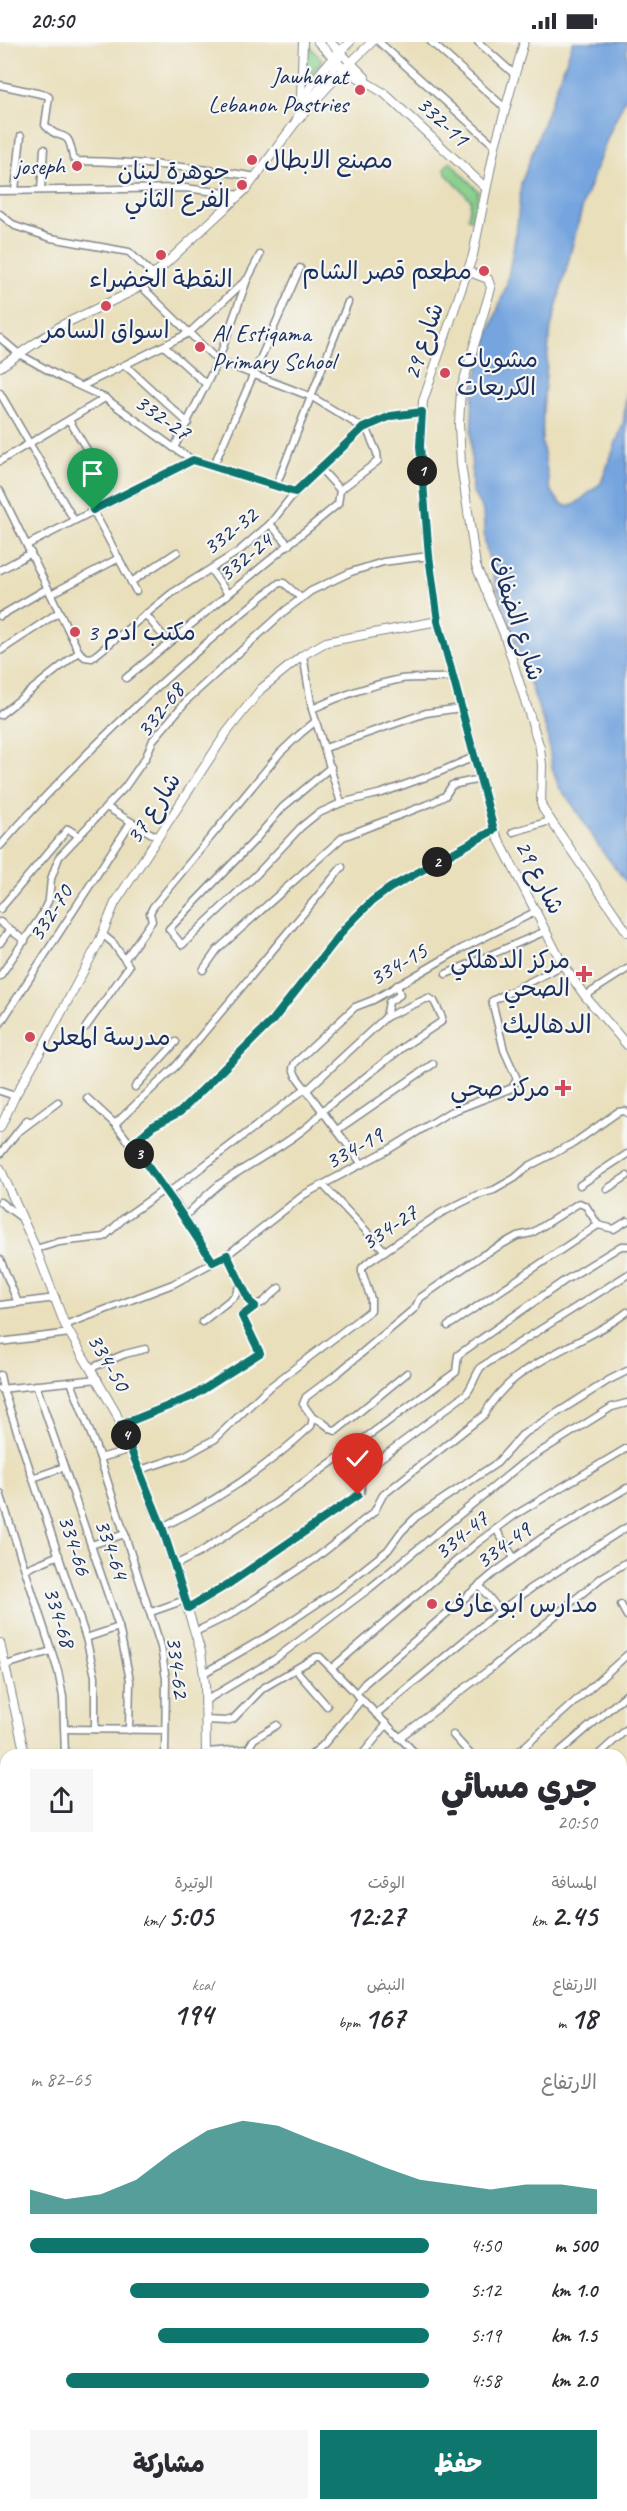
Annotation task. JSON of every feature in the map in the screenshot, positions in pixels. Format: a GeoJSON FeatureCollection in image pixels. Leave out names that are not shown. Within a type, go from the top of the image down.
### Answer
{"type":"FeatureCollection","features":[{"type":"Feature","properties":{"kind":"street"},"geometry":{"type":"LineString","coordinates":[[302,100],[303,42]]}},
{"type":"Feature","properties":{"kind":"street"},"geometry":{"type":"LineString","coordinates":[[318,42],[335,60],[348,66]]}},
{"type":"Feature","properties":{"kind":"street"},"geometry":{"type":"LineString","coordinates":[[330,42],[348,66]]}},
{"type":"Feature","properties":{"kind":"street"},"geometry":{"type":"LineString","coordinates":[[0,367],[62,325],[141,286],[241,195],[257,177],[295,123],[339,52],[350,42]]}},
{"type":"Feature","properties":{"kind":"street"},"geometry":{"type":"LineString","coordinates":[[295,123],[372,42]]}},
{"type":"Feature","properties":{"kind":"street"},"geometry":{"type":"LineString","coordinates":[[379,42],[495,146]]}},
{"type":"Feature","properties":{"kind":"street"},"geometry":{"type":"LineString","coordinates":[[432,42],[505,108]]}},
{"type":"Feature","properties":{"kind":"street"},"geometry":{"type":"LineString","coordinates":[[478,42],[514,74]]}},
{"type":"Feature","properties":{"kind":"street","name":"شارع 29"},"geometry":{"type":"LineString","coordinates":[[524,42],[495,146],[475,246],[426,390],[420,446],[429,556],[438,621],[494,830],[563,965],[585,996],[627,1045]]}},
{"type":"Feature","properties":{"kind":"street"},"geometry":{"type":"LineString","coordinates":[[295,123],[302,100],[310,86],[335,60]]}},
{"type":"Feature","properties":{"kind":"street","name":"332-11"},"geometry":{"type":"LineString","coordinates":[[348,66],[394,102],[486,188]]}},
{"type":"Feature","properties":{"kind":"street"},"geometry":{"type":"LineString","coordinates":[[0,85],[49,97],[45,125],[47,129],[68,138],[73,145],[73,158],[77,161],[135,162],[203,168],[257,177]]}},
{"type":"Feature","properties":{"kind":"street"},"geometry":{"type":"LineString","coordinates":[[15,190],[21,136]]}},
{"type":"Feature","properties":{"kind":"street"},"geometry":{"type":"LineString","coordinates":[[41,190],[44,148]]}},
{"type":"Feature","properties":{"kind":"street"},"geometry":{"type":"LineString","coordinates":[[0,191],[185,188],[241,195]]}},
{"type":"Feature","properties":{"kind":"street"},"geometry":{"type":"LineString","coordinates":[[0,213],[15,226],[51,238],[129,252],[153,275]]}},
{"type":"Feature","properties":{"kind":"street"},"geometry":{"type":"LineString","coordinates":[[174,448],[218,361],[247,280],[260,255]]}},
{"type":"Feature","properties":{"kind":"street"},"geometry":{"type":"LineString","coordinates":[[213,467],[300,268]]}},
{"type":"Feature","properties":{"kind":"street","name":"شارع الضفاف"},"geometry":{"type":"LineString","coordinates":[[467,271],[488,279],[491,288],[461,390],[459,424],[461,464],[476,566],[504,634],[540,748],[541,803],[550,821],[627,932]]}},
{"type":"Feature","properties":{"kind":"street"},"geometry":{"type":"LineString","coordinates":[[82,386],[165,347],[189,333],[247,280]]}},
{"type":"Feature","properties":{"kind":"street"},"geometry":{"type":"LineString","coordinates":[[141,286],[218,361],[312,397],[365,428]]}},
{"type":"Feature","properties":{"kind":"street"},"geometry":{"type":"LineString","coordinates":[[276,486],[348,302]]}},
{"type":"Feature","properties":{"kind":"street","name":"332-27"},"geometry":{"type":"LineString","coordinates":[[0,338],[19,354],[105,398],[193,460],[295,492]]}},
{"type":"Feature","properties":{"kind":"street"},"geometry":{"type":"LineString","coordinates":[[165,347],[206,384]]}},
{"type":"Feature","properties":{"kind":"street"},"geometry":{"type":"LineString","coordinates":[[126,366],[188,423]]}},
{"type":"Feature","properties":{"kind":"street"},"geometry":{"type":"LineString","coordinates":[[0,393],[74,520]]}},
{"type":"Feature","properties":{"kind":"street"},"geometry":{"type":"LineString","coordinates":[[0,461],[105,398]]}},
{"type":"Feature","properties":{"kind":"street","name":"332-32"},"geometry":{"type":"LineString","coordinates":[[0,716],[82,655],[92,658],[172,593],[239,551],[270,524],[295,492],[365,428],[391,416],[422,412]]}},
{"type":"Feature","properties":{"kind":"street"},"geometry":{"type":"LineString","coordinates":[[69,420],[95,463]]}},
{"type":"Feature","properties":{"kind":"street","name":"332-24"},"geometry":{"type":"LineString","coordinates":[[126,678],[338,504],[340,490],[378,461],[377,453],[365,428]]}},
{"type":"Feature","properties":{"kind":"street"},"geometry":{"type":"LineString","coordinates":[[27,545],[193,460]]}},
{"type":"Feature","properties":{"kind":"street"},"geometry":{"type":"LineString","coordinates":[[320,468],[340,490]]}},
{"type":"Feature","properties":{"kind":"street"},"geometry":{"type":"LineString","coordinates":[[0,491],[82,655]]}},
{"type":"Feature","properties":{"kind":"street"},"geometry":{"type":"LineString","coordinates":[[93,510],[136,591]]}},
{"type":"Feature","properties":{"kind":"street"},"geometry":{"type":"LineString","coordinates":[[270,524],[289,545]]}},
{"type":"Feature","properties":{"kind":"street"},"geometry":{"type":"LineString","coordinates":[[131,582],[177,552]]}},
{"type":"Feature","properties":{"kind":"street"},"geometry":{"type":"LineString","coordinates":[[0,570],[31,553]]}},
{"type":"Feature","properties":{"kind":"street","name":"332-68"},"geometry":{"type":"LineString","coordinates":[[0,976],[25,941],[49,899],[51,879],[59,857],[93,819],[108,808],[146,758],[153,740],[188,699],[301,598],[351,572],[383,562],[429,556]]}},
{"type":"Feature","properties":{"kind":"street"},"geometry":{"type":"LineString","coordinates":[[0,616],[118,558]]}},
{"type":"Feature","properties":{"kind":"street"},"geometry":{"type":"LineString","coordinates":[[211,570],[228,594]]}},
{"type":"Feature","properties":{"kind":"street"},"geometry":{"type":"LineString","coordinates":[[0,846],[122,721],[243,612],[279,583],[284,583],[301,598]]}},
{"type":"Feature","properties":{"kind":"street"},"geometry":{"type":"LineString","coordinates":[[0,651],[59,612]]}},
{"type":"Feature","properties":{"kind":"street"},"geometry":{"type":"LineString","coordinates":[[146,615],[168,642]]}},
{"type":"Feature","properties":{"kind":"street","name":"شارع 37"},"geometry":{"type":"LineString","coordinates":[[0,1128],[102,934],[115,903],[227,732],[261,689],[303,655],[326,642],[438,621]]}},
{"type":"Feature","properties":{"kind":"street"},"geometry":{"type":"LineString","coordinates":[[303,655],[312,709],[341,803]]}},
{"type":"Feature","properties":{"kind":"street"},"geometry":{"type":"LineString","coordinates":[[312,709],[341,696],[403,679],[432,680],[453,677]]}},
{"type":"Feature","properties":{"kind":"street"},"geometry":{"type":"LineString","coordinates":[[325,748],[426,712],[461,708]]}},
{"type":"Feature","properties":{"kind":"street"},"geometry":{"type":"LineString","coordinates":[[125,959],[152,921],[150,913],[153,906],[280,753],[316,721]]}},
{"type":"Feature","properties":{"kind":"street"},"geometry":{"type":"LineString","coordinates":[[331,767],[283,807],[254,841],[191,905],[170,932],[184,945],[257,874],[301,827],[317,814],[341,803],[382,793],[474,758]]}},
{"type":"Feature","properties":{"kind":"street"},"geometry":{"type":"LineString","coordinates":[[203,970],[217,950],[343,837],[432,803],[445,796],[452,785],[480,779]]}},
{"type":"Feature","properties":{"kind":"street"},"geometry":{"type":"LineString","coordinates":[[108,808],[157,837]]}},
{"type":"Feature","properties":{"kind":"street"},"geometry":{"type":"LineString","coordinates":[[513,832],[550,821]]}},
{"type":"Feature","properties":{"kind":"street","name":"332-70"},"geometry":{"type":"LineString","coordinates":[[0,1024],[131,822]]}},
{"type":"Feature","properties":{"kind":"street"},"geometry":{"type":"LineString","coordinates":[[0,909],[68,828],[79,836]]}},
{"type":"Feature","properties":{"kind":"street"},"geometry":{"type":"LineString","coordinates":[[132,1144],[153,1126],[180,1112],[273,1020],[346,927],[372,901],[390,888],[494,830]]}},
{"type":"Feature","properties":{"kind":"street"},"geometry":{"type":"LineString","coordinates":[[115,1124],[176,1066],[342,867]]}},
{"type":"Feature","properties":{"kind":"street","name":"334-15"},"geometry":{"type":"LineString","coordinates":[[307,1089],[293,1068],[295,1063],[355,1007],[461,949],[537,911]]}},
{"type":"Feature","properties":{"kind":"street"},"geometry":{"type":"LineString","coordinates":[[0,922],[25,941]]}},
{"type":"Feature","properties":{"kind":"street"},"geometry":{"type":"LineString","coordinates":[[0,943],[10,929]]}},
{"type":"Feature","properties":{"kind":"street"},"geometry":{"type":"LineString","coordinates":[[446,974],[546,931]]}},
{"type":"Feature","properties":{"kind":"street"},"geometry":{"type":"LineString","coordinates":[[86,1027],[128,968],[125,959],[102,934]]}},
{"type":"Feature","properties":{"kind":"street","name":"334-19"},"geometry":{"type":"LineString","coordinates":[[65,1325],[173,1284],[227,1255],[305,1194],[362,1164],[448,1113],[512,1088],[517,1079],[504,1050],[492,1001],[563,965]]}},
{"type":"Feature","properties":{"kind":"street"},"geometry":{"type":"LineString","coordinates":[[585,996],[627,969]]}},
{"type":"Feature","properties":{"kind":"street"},"geometry":{"type":"LineString","coordinates":[[386,1017],[389,1002],[400,995],[397,986]]}},
{"type":"Feature","properties":{"kind":"street"},"geometry":{"type":"LineString","coordinates":[[36,1249],[59,1242],[104,1237],[124,1218],[166,1191],[307,1089],[386,1017],[431,998],[434,1000],[442,1019],[322,1110],[319,1116],[301,1130],[219,1185],[184,1217]]}},
{"type":"Feature","properties":{"kind":"street"},"geometry":{"type":"LineString","coordinates":[[135,1087],[176,1042]]}},
{"type":"Feature","properties":{"kind":"street"},"geometry":{"type":"LineString","coordinates":[[164,1055],[176,1066]]}},
{"type":"Feature","properties":{"kind":"street"},"geometry":{"type":"LineString","coordinates":[[337,1130],[433,1064]]}},
{"type":"Feature","properties":{"kind":"street"},"geometry":{"type":"LineString","coordinates":[[307,1089],[362,1164]]}},
{"type":"Feature","properties":{"kind":"street"},"geometry":{"type":"LineString","coordinates":[[0,1091],[15,1096]]}},
{"type":"Feature","properties":{"kind":"street"},"geometry":{"type":"LineString","coordinates":[[87,1098],[115,1124],[132,1144],[213,1262]]}},
{"type":"Feature","properties":{"kind":"street"},"geometry":{"type":"LineString","coordinates":[[18,1132],[58,1102]]}},
{"type":"Feature","properties":{"kind":"street","name":"334-27"},"geometry":{"type":"LineString","coordinates":[[140,1470],[186,1455],[216,1439],[266,1390],[371,1310],[371,1299],[362,1268],[385,1251],[441,1214],[515,1178],[529,1166],[574,1143],[618,1112],[627,1113]]}},
{"type":"Feature","properties":{"kind":"street"},"geometry":{"type":"LineString","coordinates":[[0,1154],[27,1120]]}},
{"type":"Feature","properties":{"kind":"street"},"geometry":{"type":"LineString","coordinates":[[580,1185],[627,1154]]}},
{"type":"Feature","properties":{"kind":"street","name":"334-50"},"geometry":{"type":"LineString","coordinates":[[0,1168],[36,1249],[65,1325],[98,1379],[121,1425],[162,1527],[187,1604],[204,1673],[206,1749]]}},
{"type":"Feature","properties":{"kind":"street"},"geometry":{"type":"LineString","coordinates":[[607,1190],[627,1176]]}},
{"type":"Feature","properties":{"kind":"street"},"geometry":{"type":"LineString","coordinates":[[322,1185],[385,1251]]}},
{"type":"Feature","properties":{"kind":"street"},"geometry":{"type":"LineString","coordinates":[[0,1202],[22,1218]]}},
{"type":"Feature","properties":{"kind":"street"},"geometry":{"type":"LineString","coordinates":[[407,1373],[336,1431],[332,1430],[323,1420],[313,1418],[303,1404],[306,1397],[415,1308],[420,1298],[482,1256],[517,1236],[532,1233],[579,1203],[586,1206],[598,1225],[614,1229],[627,1221]]}},
{"type":"Feature","properties":{"kind":"street"},"geometry":{"type":"LineString","coordinates":[[448,1326],[598,1225]]}},
{"type":"Feature","properties":{"kind":"street"},"geometry":{"type":"LineString","coordinates":[[175,1565],[199,1553],[277,1502],[456,1372],[458,1355],[564,1281],[621,1246],[627,1246]]}},
{"type":"Feature","properties":{"kind":"street"},"geometry":{"type":"LineString","coordinates":[[227,1255],[250,1302],[255,1306]]}},
{"type":"Feature","properties":{"kind":"street"},"geometry":{"type":"LineString","coordinates":[[0,1259],[18,1303]]}},
{"type":"Feature","properties":{"kind":"street"},"geometry":{"type":"LineString","coordinates":[[151,1612],[187,1604],[230,1583],[358,1495],[361,1491],[361,1473],[466,1394],[472,1387],[473,1378],[481,1367],[627,1275]]}},
{"type":"Feature","properties":{"kind":"street"},"geometry":{"type":"LineString","coordinates":[[202,1322],[235,1296],[241,1283]]}},
{"type":"Feature","properties":{"kind":"street"},"geometry":{"type":"LineString","coordinates":[[121,1425],[193,1396],[260,1353],[242,1316],[255,1306],[262,1304],[279,1288]]}},
{"type":"Feature","properties":{"kind":"street"},"geometry":{"type":"LineString","coordinates":[[0,1305],[56,1298]]}},
{"type":"Feature","properties":{"kind":"street"},"geometry":{"type":"LineString","coordinates":[[195,1632],[230,1615],[316,1558],[374,1512],[382,1495],[484,1415],[493,1398],[505,1386],[553,1353],[613,1323],[627,1312]]}},
{"type":"Feature","properties":{"kind":"street"},"geometry":{"type":"LineString","coordinates":[[0,1342],[70,1334]]}},
{"type":"Feature","properties":{"kind":"street"},"geometry":{"type":"LineString","coordinates":[[91,1368],[125,1354],[145,1349]]}},
{"type":"Feature","properties":{"kind":"street"},"geometry":{"type":"LineString","coordinates":[[204,1673],[273,1633],[339,1589],[388,1550],[416,1517],[497,1463],[522,1435],[626,1373]]}},
{"type":"Feature","properties":{"kind":"street","name":"334-66"},"geometry":{"type":"LineString","coordinates":[[0,1375],[1,1389],[86,1638],[95,1676],[94,1729]]}},
{"type":"Feature","properties":{"kind":"street"},"geometry":{"type":"LineString","coordinates":[[1,1389],[98,1379]]}},
{"type":"Feature","properties":{"kind":"street","name":"334-62"},"geometry":{"type":"LineString","coordinates":[[71,1382],[125,1534],[161,1647],[166,1679],[165,1749]]}},
{"type":"Feature","properties":{"kind":"street","name":"334-64"},"geometry":{"type":"LineString","coordinates":[[36,1385],[119,1627],[130,1680],[129,1730]]}},
{"type":"Feature","properties":{"kind":"street"},"geometry":{"type":"LineString","coordinates":[[205,1701],[275,1659],[370,1588],[524,1462],[612,1407],[627,1403]]}},
{"type":"Feature","properties":{"kind":"street"},"geometry":{"type":"LineString","coordinates":[[162,1527],[198,1510],[261,1469],[311,1426],[313,1418]]}},
{"type":"Feature","properties":{"kind":"street","name":"334-47"},"geometry":{"type":"LineString","coordinates":[[332,1668],[496,1529],[515,1515],[627,1448]]}},
{"type":"Feature","properties":{"kind":"street"},"geometry":{"type":"LineString","coordinates":[[99,1458],[132,1449]]}},
{"type":"Feature","properties":{"kind":"street"},"geometry":{"type":"LineString","coordinates":[[33,1478],[64,1467]]}},
{"type":"Feature","properties":{"kind":"street","name":"334-49"},"geometry":{"type":"LineString","coordinates":[[356,1694],[365,1683],[479,1585],[514,1558],[542,1538],[627,1488]]}},
{"type":"Feature","properties":{"kind":"street","name":"334-68"},"geometry":{"type":"LineString","coordinates":[[0,1493],[26,1569],[63,1697],[65,1749]]}},
{"type":"Feature","properties":{"kind":"street"},"geometry":{"type":"LineString","coordinates":[[376,1714],[500,1611],[533,1587],[627,1527]]}},
{"type":"Feature","properties":{"kind":"street"},"geometry":{"type":"LineString","coordinates":[[496,1529],[514,1558]]}},
{"type":"Feature","properties":{"kind":"street"},"geometry":{"type":"LineString","coordinates":[[91,1545],[125,1534]]}},
{"type":"Feature","properties":{"kind":"street"},"geometry":{"type":"LineString","coordinates":[[26,1569],[59,1555]]}},
{"type":"Feature","properties":{"kind":"street"},"geometry":{"type":"LineString","coordinates":[[399,1738],[490,1669],[601,1578],[627,1562]]}},
{"type":"Feature","properties":{"kind":"street"},"geometry":{"type":"LineString","coordinates":[[479,1585],[500,1611]]}},
{"type":"Feature","properties":{"kind":"street"},"geometry":{"type":"LineString","coordinates":[[621,1605],[627,1616]]}},
{"type":"Feature","properties":{"kind":"street"},"geometry":{"type":"LineString","coordinates":[[86,1638],[119,1627]]}},
{"type":"Feature","properties":{"kind":"street"},"geometry":{"type":"LineString","coordinates":[[0,1643],[24,1749]]}},
{"type":"Feature","properties":{"kind":"street"},"geometry":{"type":"LineString","coordinates":[[6,1665],[51,1651]]}},
{"type":"Feature","properties":{"kind":"street"},"geometry":{"type":"LineString","coordinates":[[522,1749],[627,1655]]}},
{"type":"Feature","properties":{"kind":"street"},"geometry":{"type":"LineString","coordinates":[[205,1720],[233,1719],[263,1689],[316,1658],[320,1658],[409,1749]]}},
{"type":"Feature","properties":{"kind":"street"},"geometry":{"type":"LineString","coordinates":[[296,1670],[327,1706]]}},
{"type":"Feature","properties":{"kind":"street"},"geometry":{"type":"LineString","coordinates":[[563,1749],[627,1694]]}},
{"type":"Feature","properties":{"kind":"street"},"geometry":{"type":"LineString","coordinates":[[318,1749],[362,1700]]}},
{"type":"Feature","properties":{"kind":"street"},"geometry":{"type":"LineString","coordinates":[[367,1749],[387,1724]]}},
{"type":"Feature","properties":{"kind":"street"},"geometry":{"type":"LineString","coordinates":[[248,1749],[254,1739],[278,1725]]}},
{"type":"Feature","properties":{"kind":"street"},"geometry":{"type":"LineString","coordinates":[[65,1729],[165,1730]]}},
{"type":"Feature","properties":{"kind":"street"},"geometry":{"type":"LineString","coordinates":[[605,1749],[627,1729]]}},
{"type":"Feature","properties":{"kind":"street"},"geometry":{"type":"LineString","coordinates":[[453,1735],[466,1749]]}},
{"type":"Feature","properties":{"kind":"green space"},"geometry":{"type":"Polygon","coordinates":[[[307,44],[322,60],[305,84],[304,83],[307,44]]]}},
{"type":"Feature","properties":{"kind":"green space"},"geometry":{"type":"Polygon","coordinates":[[[450,162],[478,191],[474,220],[468,218],[471,200],[446,174],[445,167],[450,162]]]}},
{"type":"Feature","properties":{"kind":"water"},"geometry":{"type":"Polygon","coordinates":[[[573,42],[627,42],[627,95],[609,134],[584,201],[551,328],[542,443],[550,489],[560,503],[566,506],[574,505],[601,483],[623,424],[627,391],[627,883],[600,848],[559,787],[552,768],[547,733],[493,575],[485,544],[483,511],[472,491],[473,390],[484,348],[507,283],[517,227],[521,184],[573,42]]]}},
{"type":"Feature","properties":{"kind":"place","name":"Jawharat Lebanon Pastries"},"geometry":{"type":"Point","coordinates":[360,90]}},
{"type":"Feature","properties":{"kind":"place","name":"مصنع الابطال"},"geometry":{"type":"Point","coordinates":[252,160]}},
{"type":"Feature","properties":{"kind":"place","name":"joseph"},"geometry":{"type":"Point","coordinates":[77,166]}},
{"type":"Feature","properties":{"kind":"place","name":"جوهرة لبنان الفرع الثاني"},"geometry":{"type":"Point","coordinates":[242,185]}},
{"type":"Feature","properties":{"kind":"place","name":"النقطة الخضراء"},"geometry":{"type":"Point","coordinates":[161,255]}},
{"type":"Feature","properties":{"kind":"place","name":"مطعم قصر الشام"},"geometry":{"type":"Point","coordinates":[484,271]}},
{"type":"Feature","properties":{"kind":"place","name":"اسواق السامر"},"geometry":{"type":"Point","coordinates":[106,306]}},
{"type":"Feature","properties":{"kind":"place","name":"Al Estiqama Primary School"},"geometry":{"type":"Point","coordinates":[200,347]}},
{"type":"Feature","properties":{"kind":"place","name":"مشويات الكريعات"},"geometry":{"type":"Point","coordinates":[445,373]}},
{"type":"Feature","properties":{"kind":"place","name":"مكتب ادم 3"},"geometry":{"type":"Point","coordinates":[75,632]}},
{"type":"Feature","properties":{"kind":"place","name":"مركز الدهلكي الصحي"},"geometry":{"type":"Point","coordinates":[584,974]}},
{"type":"Feature","properties":{"kind":"place","name":"مدرسة المعلى"},"geometry":{"type":"Point","coordinates":[30,1037]}},
{"type":"Feature","properties":{"kind":"place","name":"مركز صحي"},"geometry":{"type":"Point","coordinates":[563,1088]}},
{"type":"Feature","properties":{"kind":"place","name":"مدارس ابو عارف"},"geometry":{"type":"Point","coordinates":[432,1604]}},
{"type":"Feature","properties":{"kind":"district","name":"الدهاليك"},"geometry":{"type":"Point","coordinates":[547,1024]}},
{"type":"Feature","properties":{"kind":"route"},"geometry":{"type":"LineString","coordinates":[[93,510],[193,460],[295,492],[363,428],[391,416],[422,412],[420,446],[429,556],[438,621],[494,830],[390,888],[372,901],[346,927],[273,1020],[195,1099],[180,1112],[153,1126],[132,1144],[213,1262],[227,1255],[250,1302],[255,1306],[244,1313],[242,1319],[260,1353],[193,1396],[121,1425],[162,1527],[188,1608],[230,1583],[358,1495]]}}]}
